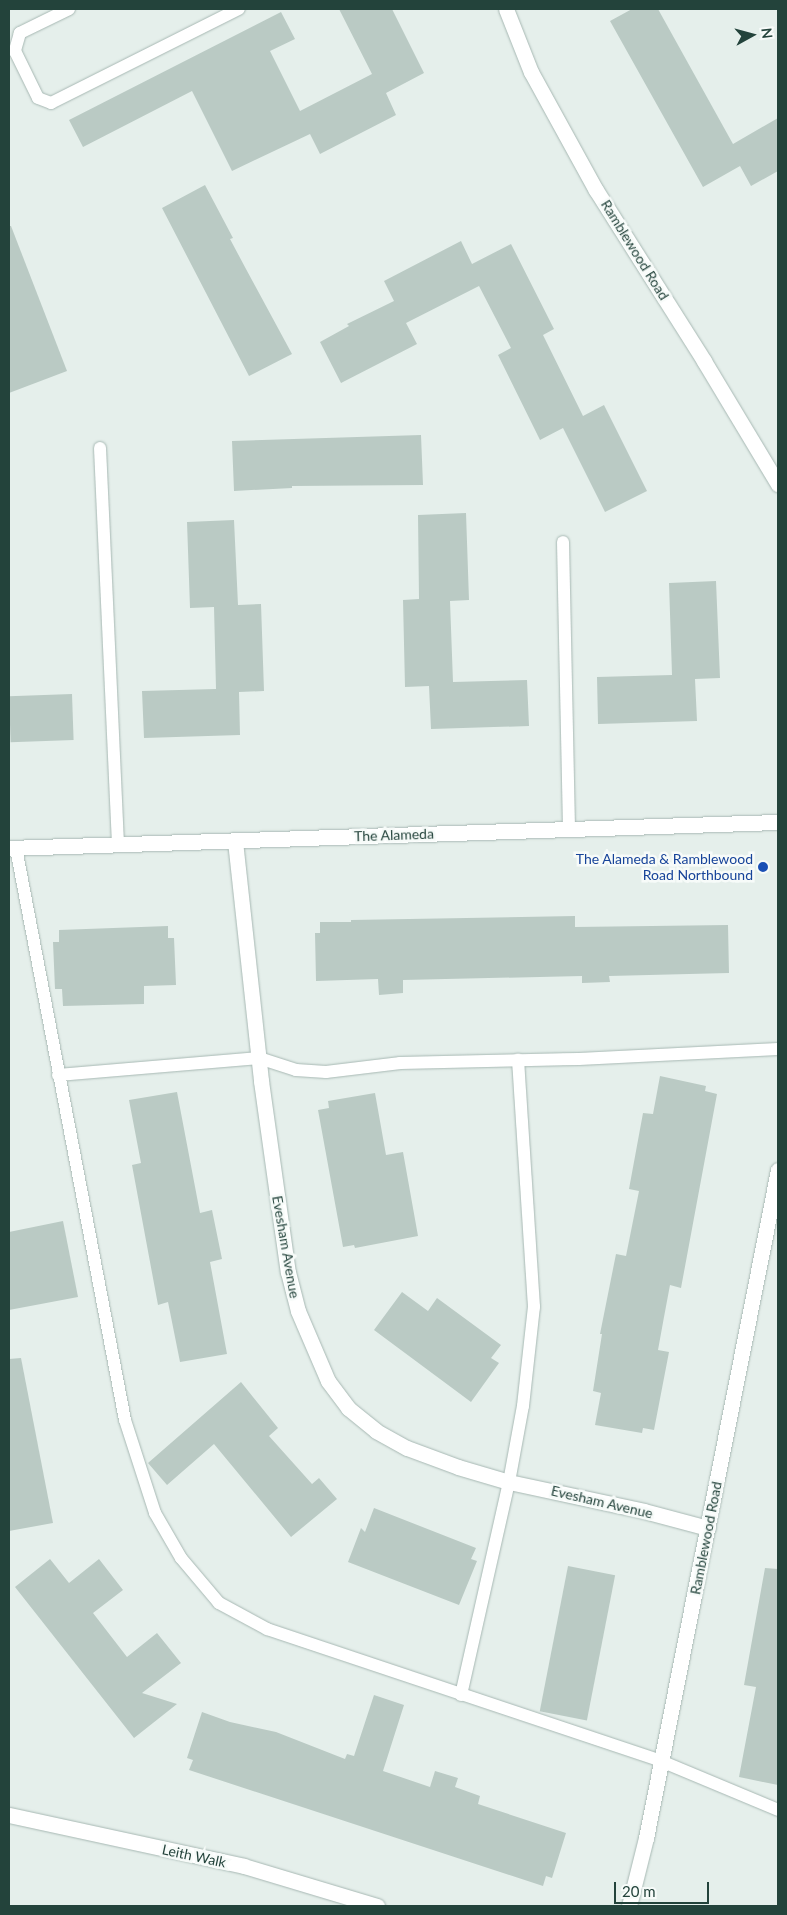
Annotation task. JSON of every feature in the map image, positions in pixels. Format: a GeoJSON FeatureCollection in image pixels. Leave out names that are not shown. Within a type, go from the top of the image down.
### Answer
{"type":"FeatureCollection","features":[{"type":"Feature","properties":{"kind":"street","name":"Ramblewood Road"},"geometry":{"type":"LineString","coordinates":[[506,9],[531,72],[596,190],[704,361],[778,484]]}},
{"type":"Feature","properties":{"kind":"street","name":"The Alameda"},"geometry":{"type":"LineString","coordinates":[[12,848],[778,822]]}},
{"type":"Feature","properties":{"kind":"street","name":"Evesham Avenue"},"geometry":{"type":"LineString","coordinates":[[235,841],[258,1058],[288,1272],[298,1311],[328,1381],[348,1408],[376,1431],[407,1448],[458,1467],[509,1482],[644,1511],[708,1528]]}},
{"type":"Feature","properties":{"kind":"street","name":"Ramblewood Road"},"geometry":{"type":"LineString","coordinates":[[629,1906],[646,1838],[778,1170]]}},
{"type":"Feature","properties":{"kind":"street","name":"Leith Walk"},"geometry":{"type":"LineString","coordinates":[[9,1815],[244,1866],[377,1906]]}},
{"type":"Feature","properties":{"kind":"lane"},"geometry":{"type":"LineString","coordinates":[[69,9],[20,34],[15,51],[38,98],[51,103],[239,9]]}},
{"type":"Feature","properties":{"kind":"lane"},"geometry":{"type":"LineString","coordinates":[[100,448],[118,845]]}},
{"type":"Feature","properties":{"kind":"lane"},"geometry":{"type":"LineString","coordinates":[[563,542],[569,829]]}},
{"type":"Feature","properties":{"kind":"lane"},"geometry":{"type":"LineString","coordinates":[[12,848],[125,1420],[155,1514],[181,1558],[219,1603],[267,1629],[661,1761],[778,1810]]}},
{"type":"Feature","properties":{"kind":"lane"},"geometry":{"type":"LineString","coordinates":[[58,1075],[258,1058],[296,1070],[326,1072],[400,1064],[778,1049]]}},
{"type":"Feature","properties":{"kind":"lane"},"geometry":{"type":"LineString","coordinates":[[461,1695],[509,1482],[523,1406],[534,1306],[518,1060]]}},
{"type":"Feature","properties":{"kind":"building"},"geometry":{"type":"Polygon","coordinates":[[[339,9],[392,9],[424,73],[386,93],[396,115],[320,154],[310,134],[232,171],[192,91],[83,147],[69,120],[281,12],[295,39],[270,51],[300,111],[372,74],[339,9]]]}},
{"type":"Feature","properties":{"kind":"building"},"geometry":{"type":"Polygon","coordinates":[[[632,9],[658,9],[733,144],[778,118],[778,171],[751,186],[740,166],[703,187],[610,21],[632,9]]]}},
{"type":"Feature","properties":{"kind":"building"},"geometry":{"type":"Polygon","coordinates":[[[205,185],[233,238],[230,239],[292,354],[249,376],[162,208],[205,185]]]}},
{"type":"Feature","properties":{"kind":"building"},"geometry":{"type":"Polygon","coordinates":[[[9,226],[11,226],[67,371],[9,393],[9,226]]]}},
{"type":"Feature","properties":{"kind":"building"},"geometry":{"type":"Polygon","coordinates":[[[461,241],[472,264],[511,244],[554,329],[543,335],[583,416],[604,405],[647,491],[605,512],[563,428],[540,440],[498,355],[511,348],[479,286],[406,323],[417,344],[341,383],[320,342],[349,326],[347,324],[394,301],[384,281],[461,241]]]}},
{"type":"Feature","properties":{"kind":"building"},"geometry":{"type":"Polygon","coordinates":[[[421,435],[423,485],[292,486],[292,488],[234,491],[232,441],[421,435]]]}},
{"type":"Feature","properties":{"kind":"building"},"geometry":{"type":"Polygon","coordinates":[[[466,513],[469,600],[450,601],[453,682],[527,680],[529,726],[431,729],[429,686],[405,687],[403,600],[419,599],[418,515],[466,513]]]}},
{"type":"Feature","properties":{"kind":"building"},"geometry":{"type":"Polygon","coordinates":[[[234,520],[238,605],[261,604],[264,691],[239,692],[240,735],[144,738],[142,691],[216,689],[214,607],[190,608],[187,522],[234,520]]]}},
{"type":"Feature","properties":{"kind":"building"},"geometry":{"type":"Polygon","coordinates":[[[716,581],[720,678],[695,679],[697,721],[598,724],[597,677],[672,675],[669,583],[716,581]]]}},
{"type":"Feature","properties":{"kind":"building"},"geometry":{"type":"Polygon","coordinates":[[[72,694],[74,740],[11,742],[9,696],[72,694]]]}},
{"type":"Feature","properties":{"kind":"building"},"geometry":{"type":"Polygon","coordinates":[[[575,916],[575,927],[728,925],[729,973],[609,976],[610,982],[582,983],[582,976],[403,980],[403,993],[379,995],[378,979],[316,981],[315,933],[320,933],[320,922],[575,916]]]}},
{"type":"Feature","properties":{"kind":"building"},"geometry":{"type":"Polygon","coordinates":[[[168,926],[168,938],[174,938],[176,985],[144,986],[144,1004],[63,1006],[62,989],[55,989],[53,942],[59,942],[59,930],[168,926]]]}},
{"type":"Feature","properties":{"kind":"building"},"geometry":{"type":"Polygon","coordinates":[[[660,1076],[706,1086],[705,1091],[717,1094],[681,1288],[670,1285],[658,1350],[669,1352],[654,1430],[643,1428],[642,1433],[595,1425],[601,1393],[593,1391],[602,1334],[600,1334],[616,1254],[626,1256],[639,1191],[629,1189],[643,1113],[653,1114],[660,1076]]]}},
{"type":"Feature","properties":{"kind":"building"},"geometry":{"type":"Polygon","coordinates":[[[177,1092],[200,1213],[212,1210],[222,1259],[210,1262],[227,1354],[180,1362],[168,1302],[158,1305],[132,1165],[141,1163],[129,1100],[177,1092]]]}},
{"type":"Feature","properties":{"kind":"building"},"geometry":{"type":"Polygon","coordinates":[[[375,1093],[386,1155],[403,1152],[418,1236],[355,1248],[354,1245],[343,1247],[318,1110],[329,1108],[328,1101],[375,1093]]]}},
{"type":"Feature","properties":{"kind":"building"},"geometry":{"type":"Polygon","coordinates":[[[63,1221],[78,1297],[9,1310],[9,1232],[63,1221]]]}},
{"type":"Feature","properties":{"kind":"building"},"geometry":{"type":"Polygon","coordinates":[[[402,1292],[428,1311],[437,1298],[501,1345],[491,1358],[499,1363],[471,1402],[374,1330],[402,1292]]]}},
{"type":"Feature","properties":{"kind":"building"},"geometry":{"type":"Polygon","coordinates":[[[21,1358],[53,1523],[9,1531],[9,1359],[21,1358]]]}},
{"type":"Feature","properties":{"kind":"building"},"geometry":{"type":"Polygon","coordinates":[[[241,1382],[278,1428],[269,1436],[312,1484],[319,1478],[337,1499],[291,1537],[214,1444],[167,1485],[148,1463],[241,1382]]]}},
{"type":"Feature","properties":{"kind":"building"},"geometry":{"type":"Polygon","coordinates":[[[374,1508],[476,1548],[471,1559],[477,1561],[459,1605],[348,1562],[361,1528],[365,1532],[374,1508]]]}},
{"type":"Feature","properties":{"kind":"building"},"geometry":{"type":"Polygon","coordinates":[[[50,1559],[69,1583],[99,1559],[123,1590],[93,1613],[127,1657],[157,1633],[181,1663],[142,1693],[177,1704],[134,1738],[15,1587],[50,1559]]]}},
{"type":"Feature","properties":{"kind":"building"},"geometry":{"type":"Polygon","coordinates":[[[568,1566],[615,1575],[587,1720],[540,1711],[568,1566]]]}},
{"type":"Feature","properties":{"kind":"building"},"geometry":{"type":"Polygon","coordinates":[[[765,1568],[778,1569],[778,1785],[739,1777],[756,1687],[744,1685],[765,1568]]]}},
{"type":"Feature","properties":{"kind":"building"},"geometry":{"type":"Polygon","coordinates":[[[374,1695],[404,1705],[383,1771],[430,1787],[435,1771],[458,1778],[455,1787],[480,1796],[478,1804],[566,1833],[552,1878],[546,1876],[543,1886],[189,1770],[193,1760],[187,1758],[202,1712],[230,1722],[276,1732],[345,1759],[347,1754],[354,1756],[374,1695]]]}},
{"type":"Feature","properties":{"kind":"place","name":"The Alameda & Ramblewood Road Northbound"},"geometry":{"type":"Point","coordinates":[763,867]}}]}
